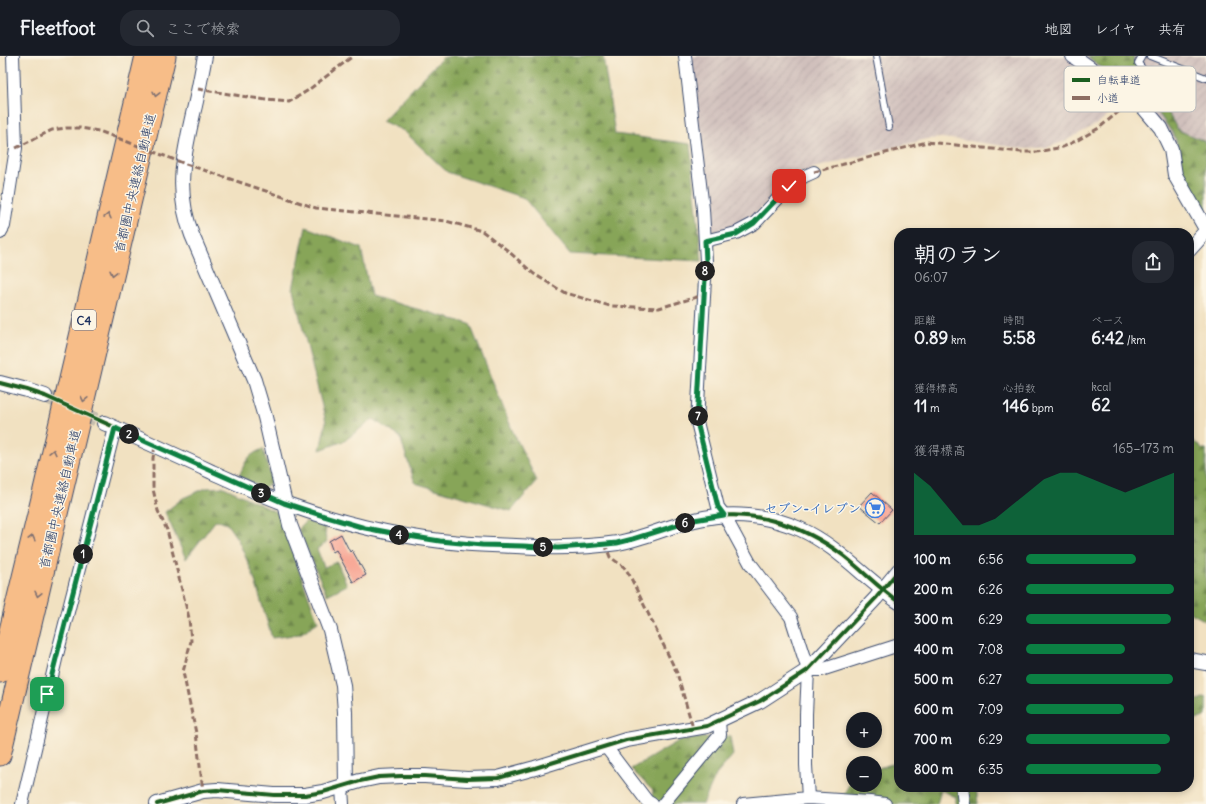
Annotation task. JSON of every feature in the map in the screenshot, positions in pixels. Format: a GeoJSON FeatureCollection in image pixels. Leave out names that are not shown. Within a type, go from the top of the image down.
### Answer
{"type":"FeatureCollection","features":[{"type":"Feature","properties":{"kind":"highway","name":"首都圏中央連絡自動車道"},"geometry":{"type":"LineString","coordinates":[[0,755],[133,152],[146,56]]}},
{"type":"Feature","properties":{"kind":"highway","name":"首都圏中央連絡自動車道"},"geometry":{"type":"LineString","coordinates":[[0,672],[133,152],[165,56]]}},
{"type":"Feature","properties":{"kind":"street"},"geometry":{"type":"LineString","coordinates":[[0,233],[4,226],[16,148],[13,56]]}},
{"type":"Feature","properties":{"kind":"street"},"geometry":{"type":"LineString","coordinates":[[205,56],[186,143],[182,173],[182,195],[187,222],[192,235],[254,380],[265,417],[290,525],[330,630],[343,685],[346,712],[343,804]]}},
{"type":"Feature","properties":{"kind":"street"},"geometry":{"type":"LineString","coordinates":[[685,56],[703,209],[706,261],[697,422],[718,507],[724,515],[750,563],[791,617],[808,670],[806,765],[816,800]]}},
{"type":"Feature","properties":{"kind":"street"},"geometry":{"type":"LineString","coordinates":[[1074,56],[1088,66]]}},
{"type":"Feature","properties":{"kind":"street"},"geometry":{"type":"LineString","coordinates":[[1147,112],[1161,128],[1171,149],[1175,175],[1206,230],[1194,244]]}},
{"type":"Feature","properties":{"kind":"street"},"geometry":{"type":"LineString","coordinates":[[705,241],[736,234],[754,223],[789,186],[802,177],[814,172]]}},
{"type":"Feature","properties":{"kind":"street"},"geometry":{"type":"LineString","coordinates":[[0,383],[45,396]]}},
{"type":"Feature","properties":{"kind":"street"},"geometry":{"type":"LineString","coordinates":[[22,804],[110,425],[284,503],[365,528],[402,535],[462,543],[558,548],[617,543],[694,520],[724,515],[748,516],[773,520],[815,537],[840,553],[894,598]]}},
{"type":"Feature","properties":{"kind":"street"},"geometry":{"type":"LineString","coordinates":[[157,804],[193,798],[203,791],[217,790],[274,799],[323,792],[366,780],[391,776],[425,776],[467,780],[498,778],[626,740],[707,726],[760,701],[808,670],[894,576]]}},
{"type":"Feature","properties":{"kind":"street"},"geometry":{"type":"LineString","coordinates":[[808,670],[821,670],[894,647]]}},
{"type":"Feature","properties":{"kind":"street"},"geometry":{"type":"LineString","coordinates":[[1194,661],[1206,663]]}},
{"type":"Feature","properties":{"kind":"street"},"geometry":{"type":"LineString","coordinates":[[662,804],[720,735],[719,720]]}},
{"type":"Feature","properties":{"kind":"street"},"geometry":{"type":"LineString","coordinates":[[606,746],[647,801],[652,804]]}},
{"type":"Feature","properties":{"kind":"street"},"geometry":{"type":"LineString","coordinates":[[963,792],[964,804]]}},
{"type":"Feature","properties":{"kind":"street"},"geometry":{"type":"LineString","coordinates":[[742,804],[816,800],[885,804]]}},
{"type":"Feature","properties":{"kind":"lane"},"geometry":{"type":"LineString","coordinates":[[876,56],[889,127]]}},
{"type":"Feature","properties":{"kind":"lane"},"geometry":{"type":"LineString","coordinates":[[1140,66],[1138,63],[1142,56]]}},
{"type":"Feature","properties":{"kind":"lane"},"geometry":{"type":"LineString","coordinates":[[1150,56],[1175,66]]}},
{"type":"Feature","properties":{"kind":"lane"},"geometry":{"type":"LineString","coordinates":[[1196,74],[1206,78]]}},
{"type":"Feature","properties":{"kind":"shaded area"},"geometry":{"type":"Polygon","coordinates":[[[691,56],[1206,56],[1206,218],[1180,173],[1150,112],[1196,112],[1196,66],[1064,66],[1064,112],[1112,112],[1097,124],[1063,142],[1048,147],[1026,149],[942,138],[927,139],[814,168],[776,193],[751,218],[738,228],[708,234],[691,56]]]}},
{"type":"Feature","properties":{"kind":"green space"},"geometry":{"type":"Polygon","coordinates":[[[451,56],[603,56],[615,134],[690,144],[702,261],[570,254],[524,198],[447,172],[404,131],[382,121],[442,58],[451,56]]]}},
{"type":"Feature","properties":{"kind":"green space"},"geometry":{"type":"Polygon","coordinates":[[[1087,56],[1134,56],[1133,60],[1137,66],[1100,66],[1087,56]]]}},
{"type":"Feature","properties":{"kind":"green space"},"geometry":{"type":"Polygon","coordinates":[[[1158,112],[1168,112],[1178,130],[1206,142],[1206,210],[1183,170],[1176,140],[1158,112]]]}},
{"type":"Feature","properties":{"kind":"green space"},"geometry":{"type":"Polygon","coordinates":[[[306,227],[361,248],[371,296],[470,324],[513,432],[537,481],[511,511],[415,483],[400,437],[373,419],[344,441],[320,450],[326,422],[293,289],[306,227]]]}},
{"type":"Feature","properties":{"kind":"green space"},"geometry":{"type":"Polygon","coordinates":[[[1194,442],[1202,449],[1206,450],[1206,621],[1194,615],[1194,442]]]}},
{"type":"Feature","properties":{"kind":"green space"},"geometry":{"type":"Polygon","coordinates":[[[263,449],[272,482],[263,488],[239,476],[243,466],[250,456],[263,449]]]}},
{"type":"Feature","properties":{"kind":"green space"},"geometry":{"type":"Polygon","coordinates":[[[224,487],[278,513],[318,622],[300,634],[272,638],[253,574],[238,540],[227,524],[216,520],[186,559],[165,512],[183,498],[206,488],[224,487]]]}},
{"type":"Feature","properties":{"kind":"green space"},"geometry":{"type":"Polygon","coordinates":[[[306,521],[326,528],[325,536],[327,542],[317,549],[324,567],[337,562],[347,585],[327,595],[298,529],[306,521]]]}},
{"type":"Feature","properties":{"kind":"green space"},"geometry":{"type":"Polygon","coordinates":[[[1206,697],[1206,716],[1194,721],[1194,701],[1206,697]]]}},
{"type":"Feature","properties":{"kind":"green space"},"geometry":{"type":"Polygon","coordinates":[[[730,736],[733,755],[716,775],[703,804],[650,804],[653,791],[631,769],[682,739],[730,736]]]}},
{"type":"Feature","properties":{"kind":"green space"},"geometry":{"type":"Polygon","coordinates":[[[894,763],[894,792],[940,792],[937,804],[838,804],[846,790],[846,792],[882,792],[882,767],[894,763]]]}},
{"type":"Feature","properties":{"kind":"green space"},"geometry":{"type":"Polygon","coordinates":[[[945,792],[977,792],[978,804],[956,804],[956,797],[945,792]]]}},
{"type":"Feature","properties":{"kind":"building","name":"セブン-イレブン"},"geometry":{"type":"Polygon","coordinates":[[[872,492],[892,510],[880,523],[859,506],[872,492]]]}},
{"type":"Feature","properties":{"kind":"building"},"geometry":{"type":"Polygon","coordinates":[[[341,534],[350,552],[352,550],[366,575],[353,582],[336,550],[333,552],[329,541],[341,534]]]}},
{"type":"Feature","properties":{"kind":"tunnel"},"geometry":{"type":"LineString","coordinates":[[45,396],[104,423]]}},
{"type":"Feature","properties":{"kind":"marked path"},"geometry":{"type":"LineString","coordinates":[[198,89],[266,100],[289,102],[307,91],[353,56]]}},
{"type":"Feature","properties":{"kind":"marked path"},"geometry":{"type":"LineString","coordinates":[[814,172],[927,142],[1021,152],[1037,152],[1063,147],[1099,128],[1118,112]]}},
{"type":"Feature","properties":{"kind":"marked path"},"geometry":{"type":"LineString","coordinates":[[16,148],[52,130],[80,128],[99,131],[183,163],[316,208],[446,221],[482,231],[507,250],[534,274],[565,293],[610,306],[659,308],[704,295]]}},
{"type":"Feature","properties":{"kind":"marked path"},"geometry":{"type":"LineString","coordinates":[[155,446],[153,458],[153,489],[158,511],[167,530],[189,618],[191,641],[183,672],[196,733],[203,791]]}},
{"type":"Feature","properties":{"kind":"marked path"},"geometry":{"type":"LineString","coordinates":[[605,544],[610,557],[624,567],[629,574],[677,673],[693,728]]}},
{"type":"Feature","properties":{"kind":"cycle path"},"geometry":{"type":"LineString","coordinates":[[0,383],[45,396],[284,503],[366,528],[420,538],[474,544],[537,547],[615,543],[714,516],[734,515],[754,517],[784,524],[802,531],[828,545],[844,556],[894,598]]}},
{"type":"Feature","properties":{"kind":"cycle path"},"geometry":{"type":"LineString","coordinates":[[157,804],[203,791],[217,790],[274,795],[305,795],[323,792],[379,777],[425,776],[467,779],[498,778],[626,740],[707,726],[760,701],[808,670],[876,598],[894,576]]}},
{"type":"Feature","properties":{"kind":"place","name":"セブン-イレブン"},"geometry":{"type":"Point","coordinates":[875,508]}},
{"type":"Feature","properties":{"kind":"route"},"geometry":{"type":"LineString","coordinates":[[47,694],[115,428],[284,503],[365,528],[440,541],[482,545],[558,548],[585,546],[617,543],[694,520],[724,515],[718,507],[697,422],[706,261],[705,241],[736,234],[754,223],[789,186]]}}]}
